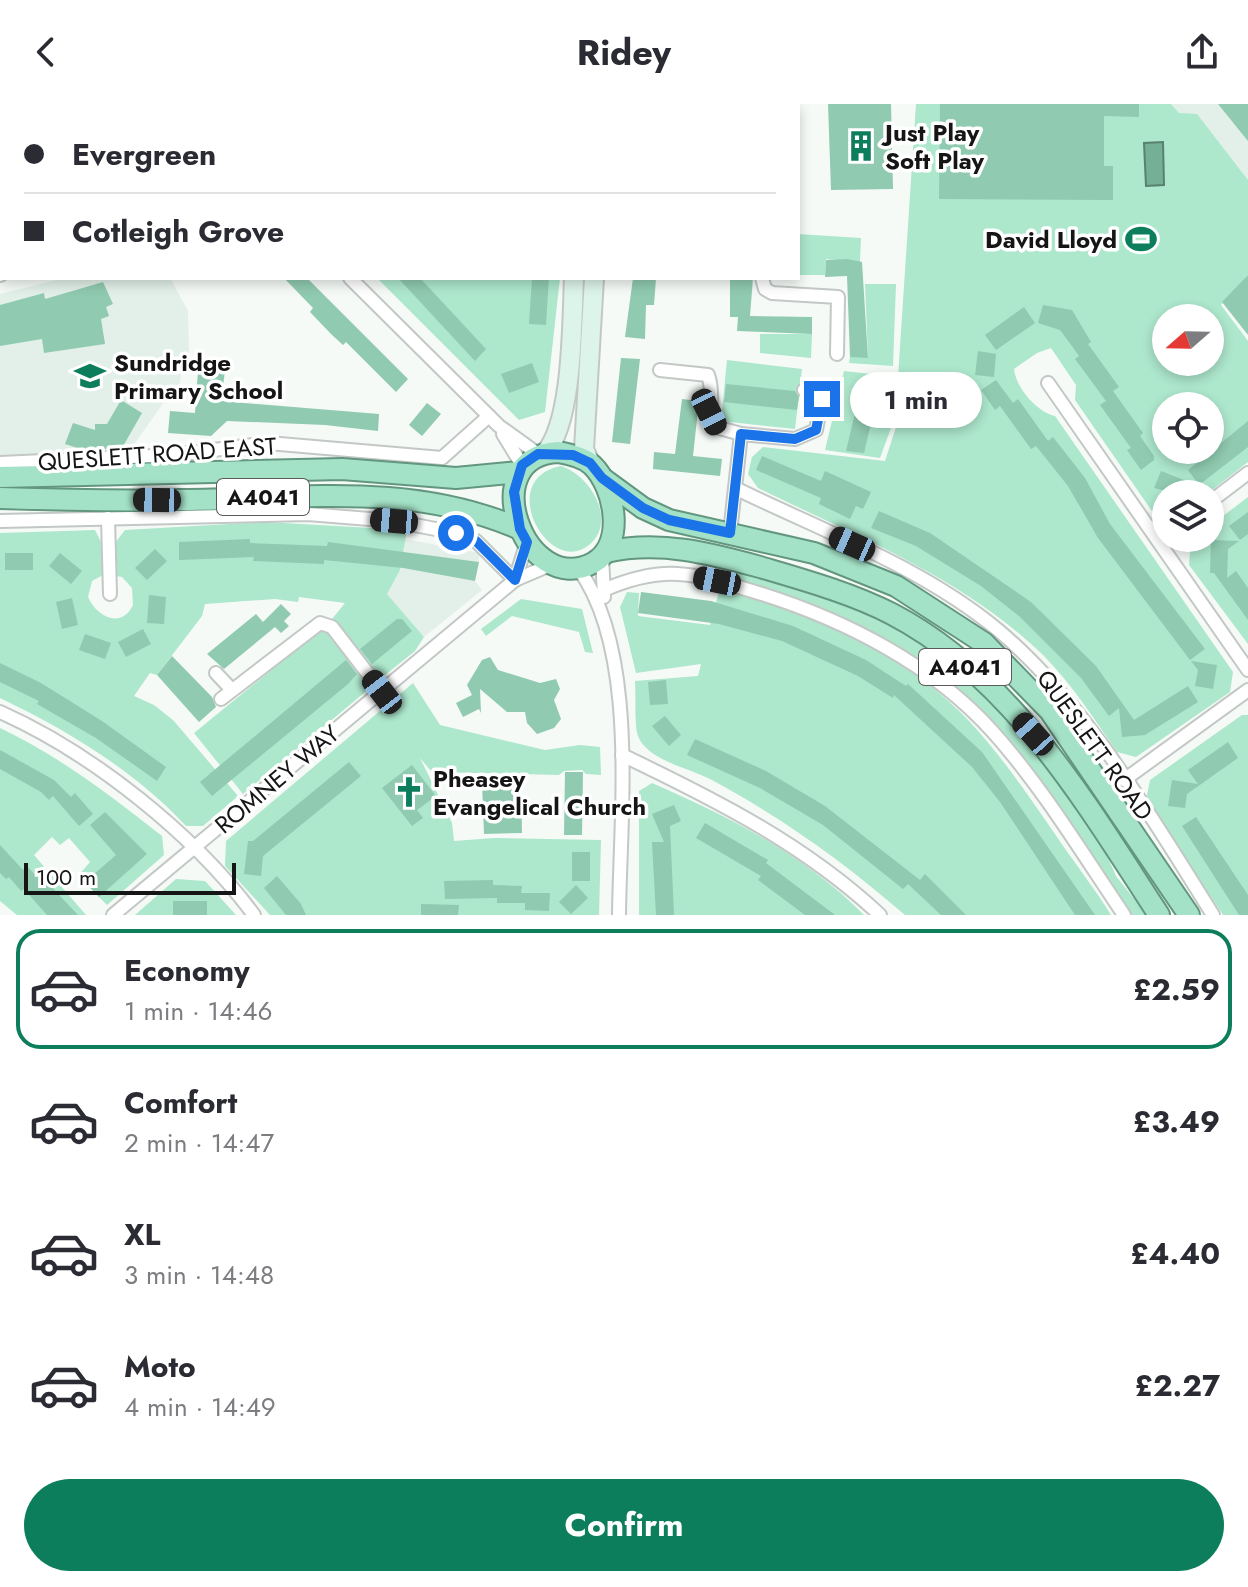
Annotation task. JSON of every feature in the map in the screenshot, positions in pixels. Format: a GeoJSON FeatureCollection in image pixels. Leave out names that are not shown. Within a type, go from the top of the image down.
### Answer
{"type":"FeatureCollection","features":[{"type":"Feature","properties":{"kind":"highway"},"geometry":{"type":"LineString","coordinates":[[573,455],[596,471],[609,494],[613,519],[604,554],[578,568],[565,569],[550,565],[524,535],[514,492],[531,461],[573,455]]}},
{"type":"Feature","properties":{"kind":"highway","name":"QUESLETT ROAD EAST"},"geometry":{"type":"LineString","coordinates":[[0,477],[342,469],[456,478],[531,461]]}},
{"type":"Feature","properties":{"kind":"highway","name":"QUESLETT ROAD"},"geometry":{"type":"LineString","coordinates":[[596,471],[643,508],[669,520],[814,553],[896,586],[984,643],[1050,711],[1189,915]]}},
{"type":"Feature","properties":{"kind":"highway","name":"QUESLETT ROAD EAST"},"geometry":{"type":"LineString","coordinates":[[0,498],[184,500],[339,493],[446,504],[481,512],[524,535]]}},
{"type":"Feature","properties":{"kind":"highway"},"geometry":{"type":"LineString","coordinates":[[725,557],[730,533]]}},
{"type":"Feature","properties":{"kind":"highway","name":"QUESLETT ROAD"},"geometry":{"type":"LineString","coordinates":[[604,554],[645,545],[725,557],[806,580],[892,614],[964,666],[1000,698],[1062,771],[1159,915]]}},
{"type":"Feature","properties":{"kind":"main road"},"geometry":{"type":"LineString","coordinates":[[531,461],[553,443],[562,420],[574,280]]}},
{"type":"Feature","properties":{"kind":"main road"},"geometry":{"type":"LineString","coordinates":[[594,280],[584,449],[596,471]]}},
{"type":"Feature","properties":{"kind":"street"},"geometry":{"type":"LineString","coordinates":[[352,280],[531,461]]}},
{"type":"Feature","properties":{"kind":"street"},"geometry":{"type":"LineString","coordinates":[[763,280],[765,289],[772,293],[838,297],[837,354]]}},
{"type":"Feature","properties":{"kind":"street"},"geometry":{"type":"LineString","coordinates":[[660,370],[708,375],[713,389],[709,412],[716,427],[741,434],[795,439],[816,430],[822,399],[804,390]]}},
{"type":"Feature","properties":{"kind":"street"},"geometry":{"type":"LineString","coordinates":[[1048,383],[1152,522]]}},
{"type":"Feature","properties":{"kind":"street","name":"QUESLETT ROAD EAST"},"geometry":{"type":"LineString","coordinates":[[0,463],[175,455],[268,443],[442,458],[489,416]]}},
{"type":"Feature","properties":{"kind":"street"},"geometry":{"type":"LineString","coordinates":[[499,426],[531,461]]}},
{"type":"Feature","properties":{"kind":"street"},"geometry":{"type":"LineString","coordinates":[[730,533],[741,434]]}},
{"type":"Feature","properties":{"kind":"street"},"geometry":{"type":"LineString","coordinates":[[1224,491],[1248,473]]}},
{"type":"Feature","properties":{"kind":"street","name":"QUESLETT ROAD"},"geometry":{"type":"LineString","coordinates":[[737,489],[905,568],[996,629],[1062,692],[1213,915]]}},
{"type":"Feature","properties":{"kind":"street"},"geometry":{"type":"LineString","coordinates":[[0,521],[308,514],[394,521],[456,533],[476,541],[515,580]]}},
{"type":"Feature","properties":{"kind":"street"},"geometry":{"type":"LineString","coordinates":[[108,518],[110,594]]}},
{"type":"Feature","properties":{"kind":"street"},"geometry":{"type":"LineString","coordinates":[[515,580],[524,535]]}},
{"type":"Feature","properties":{"kind":"street"},"geometry":{"type":"LineString","coordinates":[[1173,552],[1248,670]]}},
{"type":"Feature","properties":{"kind":"street"},"geometry":{"type":"LineString","coordinates":[[604,554],[604,619],[613,661],[622,755],[619,915]]}},
{"type":"Feature","properties":{"kind":"street","name":"ROMNEY WAY"},"geometry":{"type":"LineString","coordinates":[[113,915],[515,580],[550,565]]}},
{"type":"Feature","properties":{"kind":"street"},"geometry":{"type":"LineString","coordinates":[[578,568],[604,619]]}},
{"type":"Feature","properties":{"kind":"street"},"geometry":{"type":"LineString","coordinates":[[604,590],[636,576],[663,571],[717,581],[785,602],[858,631],[927,674],[992,730],[1028,775],[1124,915]]}},
{"type":"Feature","properties":{"kind":"street"},"geometry":{"type":"LineString","coordinates":[[221,699],[320,623],[332,627],[382,692]]}},
{"type":"Feature","properties":{"kind":"street"},"geometry":{"type":"LineString","coordinates":[[216,673],[232,690]]}},
{"type":"Feature","properties":{"kind":"street"},"geometry":{"type":"LineString","coordinates":[[1124,780],[1248,690]]}},
{"type":"Feature","properties":{"kind":"street"},"geometry":{"type":"LineString","coordinates":[[0,712],[67,747],[160,815],[254,915]]}},
{"type":"Feature","properties":{"kind":"street"},"geometry":{"type":"LineString","coordinates":[[622,755],[763,826],[846,883],[880,915]]}},
{"type":"Feature","properties":{"kind":"shaded area"},"geometry":{"type":"Polygon","coordinates":[[[916,104],[1171,104],[1179,113],[1197,114],[1248,180],[1248,275],[1222,304],[1152,304],[1152,376],[1224,376],[1224,309],[1248,341],[1248,462],[1224,481],[1152,480],[1152,511],[1075,400],[1076,385],[1051,348],[1037,353],[1014,369],[1028,398],[1041,410],[1055,416],[1233,672],[1230,692],[1136,757],[1117,752],[1054,666],[1012,627],[944,581],[908,561],[758,488],[748,474],[752,457],[763,447],[885,461],[898,421],[894,420],[880,458],[825,450],[844,371],[898,377],[916,104]]]}},
{"type":"Feature","properties":{"kind":"shaded area"},"geometry":{"type":"Polygon","coordinates":[[[1171,104],[1248,104],[1248,180],[1197,115],[1179,113],[1171,104]]]}},
{"type":"Feature","properties":{"kind":"shaded area"},"geometry":{"type":"Polygon","coordinates":[[[1163,142],[1164,185],[1146,186],[1144,143],[1163,142]]]}},
{"type":"Feature","properties":{"kind":"shaded area"},"geometry":{"type":"Polygon","coordinates":[[[800,234],[861,238],[860,262],[826,259],[825,275],[800,275],[800,234]]]}},
{"type":"Feature","properties":{"kind":"shaded area","name":"Sundridge Primary School"},"geometry":{"type":"Polygon","coordinates":[[[56,280],[171,280],[188,311],[189,353],[183,355],[178,399],[166,399],[130,450],[91,457],[0,457],[0,294],[56,280]]]}},
{"type":"Feature","properties":{"kind":"shaded area"},"geometry":{"type":"Polygon","coordinates":[[[379,280],[560,280],[545,412],[519,420],[379,280]]]}},
{"type":"Feature","properties":{"kind":"shaded area"},"geometry":{"type":"Polygon","coordinates":[[[865,284],[896,284],[893,366],[849,363],[850,357],[868,357],[865,284]]]}},
{"type":"Feature","properties":{"kind":"shaded area"},"geometry":{"type":"Polygon","coordinates":[[[760,334],[812,334],[811,358],[760,353],[760,334]]]}},
{"type":"Feature","properties":{"kind":"shaded area"},"geometry":{"type":"Polygon","coordinates":[[[727,360],[802,369],[795,429],[721,421],[727,360]]]}},
{"type":"Feature","properties":{"kind":"shaded area"},"geometry":{"type":"Polygon","coordinates":[[[561,466],[582,479],[597,500],[601,512],[597,535],[589,545],[574,552],[558,548],[545,538],[535,523],[530,505],[531,488],[541,474],[561,466]]]}},
{"type":"Feature","properties":{"kind":"shaded area"},"geometry":{"type":"Polygon","coordinates":[[[1248,497],[1248,644],[1189,565],[1190,552],[1224,552],[1224,515],[1248,497]]]}},
{"type":"Feature","properties":{"kind":"shaded area"},"geometry":{"type":"Polygon","coordinates":[[[266,522],[407,530],[400,570],[387,594],[424,637],[415,651],[380,679],[332,619],[345,603],[299,597],[298,602],[275,599],[205,604],[202,616],[157,675],[150,673],[134,696],[154,705],[173,720],[238,796],[203,826],[186,826],[145,787],[99,753],[0,698],[0,533],[95,530],[103,546],[103,575],[92,581],[88,597],[97,610],[109,618],[116,618],[128,613],[133,605],[132,588],[122,577],[116,576],[115,543],[125,530],[266,522]]]}},
{"type":"Feature","properties":{"kind":"shaded area"},"geometry":{"type":"Polygon","coordinates":[[[405,539],[480,553],[475,581],[482,590],[424,637],[387,594],[400,570],[405,539]]]}},
{"type":"Feature","properties":{"kind":"shaded area"},"geometry":{"type":"Polygon","coordinates":[[[727,568],[829,593],[889,623],[962,673],[1023,735],[1103,846],[1116,876],[1147,915],[1129,915],[1068,823],[929,669],[894,645],[808,603],[727,577],[727,568]]]}},
{"type":"Feature","properties":{"kind":"shaded area"},"geometry":{"type":"Polygon","coordinates":[[[720,588],[788,610],[854,638],[916,675],[944,697],[1006,765],[1111,915],[905,915],[787,825],[710,779],[650,751],[638,736],[635,681],[698,676],[701,664],[636,673],[620,607],[627,592],[639,593],[638,616],[710,625],[720,588]]]}},
{"type":"Feature","properties":{"kind":"shaded area"},"geometry":{"type":"Polygon","coordinates":[[[521,599],[582,609],[593,653],[585,652],[579,632],[512,616],[486,636],[481,629],[521,599]]]}},
{"type":"Feature","properties":{"kind":"shaded area"},"geometry":{"type":"Polygon","coordinates":[[[323,628],[370,688],[243,794],[194,733],[323,628]]]}},
{"type":"Feature","properties":{"kind":"shaded area"},"geometry":{"type":"Polygon","coordinates":[[[413,683],[440,725],[545,750],[580,745],[600,747],[601,775],[586,774],[582,770],[564,771],[559,775],[432,772],[420,758],[452,823],[454,841],[494,838],[601,840],[599,915],[270,915],[225,866],[226,841],[413,683]]]}},
{"type":"Feature","properties":{"kind":"shaded area"},"geometry":{"type":"Polygon","coordinates":[[[1242,715],[1248,715],[1248,915],[1223,915],[1146,800],[1150,780],[1242,715]]]}},
{"type":"Feature","properties":{"kind":"shaded area"},"geometry":{"type":"Polygon","coordinates":[[[0,728],[63,764],[143,821],[162,836],[164,855],[107,905],[78,876],[90,862],[69,838],[60,845],[52,837],[34,855],[86,915],[17,915],[0,901],[0,728]]]}},
{"type":"Feature","properties":{"kind":"shaded area"},"geometry":{"type":"Polygon","coordinates":[[[652,783],[764,839],[817,874],[864,915],[639,915],[639,791],[652,783]]]}},
{"type":"Feature","properties":{"kind":"shaded area"},"geometry":{"type":"Polygon","coordinates":[[[176,879],[205,881],[236,915],[135,915],[176,879]]]}},
{"type":"Feature","properties":{"kind":"building","name":"Just Play Soft Play"},"geometry":{"type":"Polygon","coordinates":[[[828,104],[891,104],[893,189],[831,190],[828,104]]]}},
{"type":"Feature","properties":{"kind":"building"},"geometry":{"type":"Polygon","coordinates":[[[940,104],[1139,104],[1139,117],[1104,116],[1104,166],[1113,166],[1113,200],[939,199],[940,104]]]}},
{"type":"Feature","properties":{"kind":"building"},"geometry":{"type":"Polygon","coordinates":[[[1218,104],[1248,104],[1248,141],[1218,104]]]}},
{"type":"Feature","properties":{"kind":"building"},"geometry":{"type":"Polygon","coordinates":[[[826,260],[862,262],[868,358],[850,357],[847,276],[825,277],[826,260]]]}},
{"type":"Feature","properties":{"kind":"building"},"geometry":{"type":"Polygon","coordinates":[[[1248,275],[1248,335],[1224,304],[1222,302],[1248,275]]]}},
{"type":"Feature","properties":{"kind":"building"},"geometry":{"type":"Polygon","coordinates":[[[286,280],[309,280],[408,379],[396,392],[346,342],[343,345],[331,334],[310,312],[313,308],[286,280]]]}},
{"type":"Feature","properties":{"kind":"building"},"geometry":{"type":"Polygon","coordinates":[[[400,280],[422,280],[486,349],[475,361],[400,280]]]}},
{"type":"Feature","properties":{"kind":"building"},"geometry":{"type":"Polygon","coordinates":[[[532,280],[549,280],[546,325],[529,324],[532,280]]]}},
{"type":"Feature","properties":{"kind":"building"},"geometry":{"type":"Polygon","coordinates":[[[633,280],[656,280],[654,305],[646,305],[645,339],[625,337],[633,280]]]}},
{"type":"Feature","properties":{"kind":"building"},"geometry":{"type":"Polygon","coordinates":[[[730,280],[753,280],[750,316],[812,317],[812,334],[737,331],[738,317],[730,317],[730,280]]]}},
{"type":"Feature","properties":{"kind":"building"},"geometry":{"type":"Polygon","coordinates":[[[103,282],[113,304],[106,307],[109,316],[101,319],[105,344],[44,353],[42,339],[0,346],[0,305],[44,293],[45,299],[103,282]]]}},
{"type":"Feature","properties":{"kind":"building"},"geometry":{"type":"Polygon","coordinates":[[[1043,305],[1072,310],[1091,342],[1088,344],[1119,387],[1113,391],[1143,433],[1140,436],[1152,453],[1152,462],[1141,470],[1127,450],[1131,448],[1100,405],[1106,401],[1075,359],[1079,356],[1060,330],[1038,323],[1043,305]]]}},
{"type":"Feature","properties":{"kind":"building"},"geometry":{"type":"Polygon","coordinates":[[[1024,307],[1035,323],[996,350],[985,335],[1024,307]]]}},
{"type":"Feature","properties":{"kind":"building"},"geometry":{"type":"Polygon","coordinates":[[[978,351],[996,354],[994,377],[975,375],[978,351]]]}},
{"type":"Feature","properties":{"kind":"building"},"geometry":{"type":"Polygon","coordinates":[[[199,357],[221,358],[220,370],[225,371],[221,401],[379,414],[378,431],[325,425],[227,421],[211,436],[168,433],[170,411],[195,413],[199,357]]]}},
{"type":"Feature","properties":{"kind":"building"},"geometry":{"type":"Polygon","coordinates":[[[621,358],[640,359],[630,444],[612,442],[621,358]]]}},
{"type":"Feature","properties":{"kind":"building"},"geometry":{"type":"Polygon","coordinates":[[[532,363],[539,382],[509,393],[501,374],[532,363]]]}},
{"type":"Feature","properties":{"kind":"building"},"geometry":{"type":"Polygon","coordinates":[[[863,379],[881,381],[864,453],[846,451],[863,379]]]}},
{"type":"Feature","properties":{"kind":"building"},"geometry":{"type":"Polygon","coordinates":[[[996,380],[1013,403],[1018,399],[1048,441],[1053,437],[1085,478],[1110,524],[1205,649],[1190,660],[1098,538],[1068,486],[1036,446],[1031,449],[1000,406],[995,410],[981,390],[996,380]]]}},
{"type":"Feature","properties":{"kind":"building"},"geometry":{"type":"Polygon","coordinates":[[[726,384],[795,391],[799,397],[797,410],[724,402],[726,384]]]}},
{"type":"Feature","properties":{"kind":"building"},"geometry":{"type":"Polygon","coordinates":[[[682,399],[699,401],[693,456],[722,459],[720,476],[653,469],[654,452],[675,454],[682,399]]]}},
{"type":"Feature","properties":{"kind":"building"},"geometry":{"type":"Polygon","coordinates":[[[121,400],[142,413],[122,448],[84,450],[65,444],[73,423],[95,430],[95,424],[107,424],[121,400]]]}},
{"type":"Feature","properties":{"kind":"building"},"geometry":{"type":"Polygon","coordinates":[[[427,403],[441,414],[422,436],[409,425],[427,403]]]}},
{"type":"Feature","properties":{"kind":"building"},"geometry":{"type":"Polygon","coordinates":[[[1248,421],[1248,447],[1205,480],[1195,480],[1188,470],[1195,464],[1224,464],[1224,441],[1248,421]]]}},
{"type":"Feature","properties":{"kind":"building"},"geometry":{"type":"Polygon","coordinates":[[[762,456],[821,481],[825,471],[871,492],[863,509],[856,506],[850,519],[819,504],[821,498],[756,470],[762,456]]]}},
{"type":"Feature","properties":{"kind":"building"},"geometry":{"type":"Polygon","coordinates":[[[1161,471],[1184,480],[1157,480],[1161,471]]]}},
{"type":"Feature","properties":{"kind":"building"},"geometry":{"type":"Polygon","coordinates":[[[879,511],[930,533],[1031,602],[1096,666],[1134,720],[1188,686],[1198,702],[1145,735],[1122,737],[1119,708],[1109,716],[1081,678],[1019,616],[981,586],[916,546],[871,528],[879,511]]]}},
{"type":"Feature","properties":{"kind":"building"},"geometry":{"type":"Polygon","coordinates":[[[1248,512],[1248,534],[1240,540],[1229,526],[1248,512]]]}},
{"type":"Feature","properties":{"kind":"building"},"geometry":{"type":"Polygon","coordinates":[[[250,539],[250,543],[327,546],[328,542],[479,562],[475,581],[403,568],[324,560],[324,564],[253,561],[254,557],[179,560],[179,542],[250,539]]]}},
{"type":"Feature","properties":{"kind":"building"},"geometry":{"type":"Polygon","coordinates":[[[1224,540],[1239,541],[1228,549],[1227,578],[1236,571],[1248,588],[1248,620],[1214,573],[1210,573],[1211,552],[1224,552],[1224,540]]]}},
{"type":"Feature","properties":{"kind":"building"},"geometry":{"type":"Polygon","coordinates":[[[155,549],[167,561],[147,580],[135,568],[155,549]]]}},
{"type":"Feature","properties":{"kind":"building"},"geometry":{"type":"Polygon","coordinates":[[[5,553],[33,553],[33,570],[5,570],[5,553]]]}},
{"type":"Feature","properties":{"kind":"building"},"geometry":{"type":"Polygon","coordinates":[[[60,553],[82,571],[71,584],[49,566],[60,553]]]}},
{"type":"Feature","properties":{"kind":"building"},"geometry":{"type":"Polygon","coordinates":[[[641,592],[711,601],[793,626],[866,660],[906,686],[908,684],[982,752],[1095,915],[1075,915],[1000,802],[972,767],[894,695],[893,698],[858,676],[782,641],[719,624],[638,613],[641,592]]]}},
{"type":"Feature","properties":{"kind":"building"},"geometry":{"type":"Polygon","coordinates":[[[149,595],[166,597],[164,624],[147,623],[149,595]]]}},
{"type":"Feature","properties":{"kind":"building"},"geometry":{"type":"Polygon","coordinates":[[[72,598],[78,625],[62,629],[56,602],[72,598]]]}},
{"type":"Feature","properties":{"kind":"building"},"geometry":{"type":"Polygon","coordinates":[[[281,604],[291,614],[284,621],[289,626],[281,633],[275,627],[224,669],[207,654],[256,614],[263,622],[281,604]]]}},
{"type":"Feature","properties":{"kind":"building"},"geometry":{"type":"Polygon","coordinates":[[[397,619],[402,619],[412,631],[372,664],[360,649],[397,619]]]}},
{"type":"Feature","properties":{"kind":"building"},"geometry":{"type":"Polygon","coordinates":[[[143,629],[151,644],[126,657],[118,642],[143,629]]]}},
{"type":"Feature","properties":{"kind":"building"},"geometry":{"type":"Polygon","coordinates":[[[85,634],[111,643],[105,659],[79,650],[85,634]]]}},
{"type":"Feature","properties":{"kind":"building"},"geometry":{"type":"Polygon","coordinates":[[[172,656],[212,697],[216,707],[199,722],[157,675],[172,656]]]}},
{"type":"Feature","properties":{"kind":"building"},"geometry":{"type":"Polygon","coordinates":[[[490,657],[498,670],[540,683],[556,679],[560,689],[554,700],[561,719],[554,728],[537,734],[527,723],[525,712],[507,712],[480,689],[481,713],[479,709],[463,717],[456,703],[472,695],[467,685],[482,660],[490,657]]]}},
{"type":"Feature","properties":{"kind":"building"},"geometry":{"type":"Polygon","coordinates":[[[346,660],[357,674],[348,684],[212,796],[200,782],[346,660]]]}},
{"type":"Feature","properties":{"kind":"building"},"geometry":{"type":"Polygon","coordinates":[[[1191,661],[1217,665],[1213,689],[1195,686],[1198,670],[1191,661]]]}},
{"type":"Feature","properties":{"kind":"building"},"geometry":{"type":"Polygon","coordinates":[[[0,663],[41,683],[102,721],[166,767],[157,781],[96,738],[37,704],[39,701],[0,682],[0,663]]]}},
{"type":"Feature","properties":{"kind":"building"},"geometry":{"type":"Polygon","coordinates":[[[666,680],[668,704],[650,705],[648,682],[666,680]]]}},
{"type":"Feature","properties":{"kind":"building"},"geometry":{"type":"Polygon","coordinates":[[[665,716],[681,735],[669,746],[652,726],[665,716]]]}},
{"type":"Feature","properties":{"kind":"building"},"geometry":{"type":"Polygon","coordinates":[[[695,739],[766,771],[825,806],[920,880],[925,874],[966,915],[941,915],[908,884],[903,889],[823,825],[760,788],[687,755],[695,739]]]}},
{"type":"Feature","properties":{"kind":"building"},"geometry":{"type":"Polygon","coordinates":[[[1228,742],[1238,758],[1187,794],[1185,808],[1168,806],[1172,780],[1198,784],[1188,770],[1228,742]]]}},
{"type":"Feature","properties":{"kind":"building"},"geometry":{"type":"Polygon","coordinates":[[[0,750],[54,780],[71,797],[75,793],[93,814],[79,826],[53,796],[49,800],[41,792],[0,769],[0,750]]]}},
{"type":"Feature","properties":{"kind":"building"},"geometry":{"type":"Polygon","coordinates":[[[349,762],[361,776],[263,856],[261,876],[244,874],[248,841],[253,841],[349,762]]]}},
{"type":"Feature","properties":{"kind":"building","name":"Pheasey Evangelical Church"},"geometry":{"type":"Polygon","coordinates":[[[412,765],[436,796],[417,810],[423,818],[412,826],[382,788],[412,765]]]}},
{"type":"Feature","properties":{"kind":"building"},"geometry":{"type":"Polygon","coordinates":[[[565,772],[583,772],[582,835],[564,835],[565,772]]]}},
{"type":"Feature","properties":{"kind":"building"},"geometry":{"type":"Polygon","coordinates":[[[521,782],[522,833],[484,834],[482,783],[521,782]]]}},
{"type":"Feature","properties":{"kind":"building"},"geometry":{"type":"Polygon","coordinates":[[[674,805],[681,821],[670,826],[674,915],[656,915],[652,842],[664,842],[652,814],[674,805]]]}},
{"type":"Feature","properties":{"kind":"building"},"geometry":{"type":"Polygon","coordinates":[[[105,812],[147,854],[99,897],[85,882],[116,855],[90,825],[105,812]]]}},
{"type":"Feature","properties":{"kind":"building"},"geometry":{"type":"Polygon","coordinates":[[[1196,817],[1248,895],[1248,915],[1239,915],[1182,826],[1196,817]]]}},
{"type":"Feature","properties":{"kind":"building"},"geometry":{"type":"Polygon","coordinates":[[[705,823],[768,860],[766,863],[835,915],[805,915],[758,880],[761,876],[696,838],[705,823]]]}},
{"type":"Feature","properties":{"kind":"building"},"geometry":{"type":"Polygon","coordinates":[[[0,845],[23,870],[27,866],[37,877],[45,880],[78,915],[47,915],[24,889],[21,891],[9,877],[6,879],[0,873],[0,845]]]}},
{"type":"Feature","properties":{"kind":"building"},"geometry":{"type":"Polygon","coordinates":[[[572,852],[590,852],[590,881],[572,881],[572,852]]]}},
{"type":"Feature","properties":{"kind":"building"},"geometry":{"type":"Polygon","coordinates":[[[277,876],[301,904],[306,915],[286,915],[264,888],[277,876]]]}},
{"type":"Feature","properties":{"kind":"building"},"geometry":{"type":"Polygon","coordinates":[[[493,880],[493,885],[522,886],[521,893],[550,893],[549,911],[525,910],[525,903],[497,903],[497,898],[445,899],[444,881],[493,880]]]}},
{"type":"Feature","properties":{"kind":"building"},"geometry":{"type":"Polygon","coordinates":[[[576,885],[588,898],[571,914],[559,902],[576,885]]]}},
{"type":"Feature","properties":{"kind":"building"},"geometry":{"type":"Polygon","coordinates":[[[173,901],[207,901],[207,915],[173,915],[173,901]]]}},
{"type":"Feature","properties":{"kind":"building"},"geometry":{"type":"Polygon","coordinates":[[[421,904],[459,905],[458,915],[421,915],[421,904]]]}},
{"type":"Feature","properties":{"kind":"place","name":"Just Play Soft Play"},"geometry":{"type":"Point","coordinates":[861,146]}},
{"type":"Feature","properties":{"kind":"place","name":"David Lloyd"},"geometry":{"type":"Point","coordinates":[1141,239]}},
{"type":"Feature","properties":{"kind":"place","name":"Sundridge Primary School"},"geometry":{"type":"Point","coordinates":[90,376]}},
{"type":"Feature","properties":{"kind":"place","name":"Pheasey Evangelical Church"},"geometry":{"type":"Point","coordinates":[409,792]}},
{"type":"Feature","properties":{"kind":"route"},"geometry":{"type":"LineString","coordinates":[[456,533],[476,541],[515,580],[527,542],[520,529],[514,500],[519,472],[522,465],[538,454],[558,452],[590,463],[602,478],[643,508],[669,520],[730,533],[741,434],[795,439],[804,437],[816,430],[822,399]]}}]}
